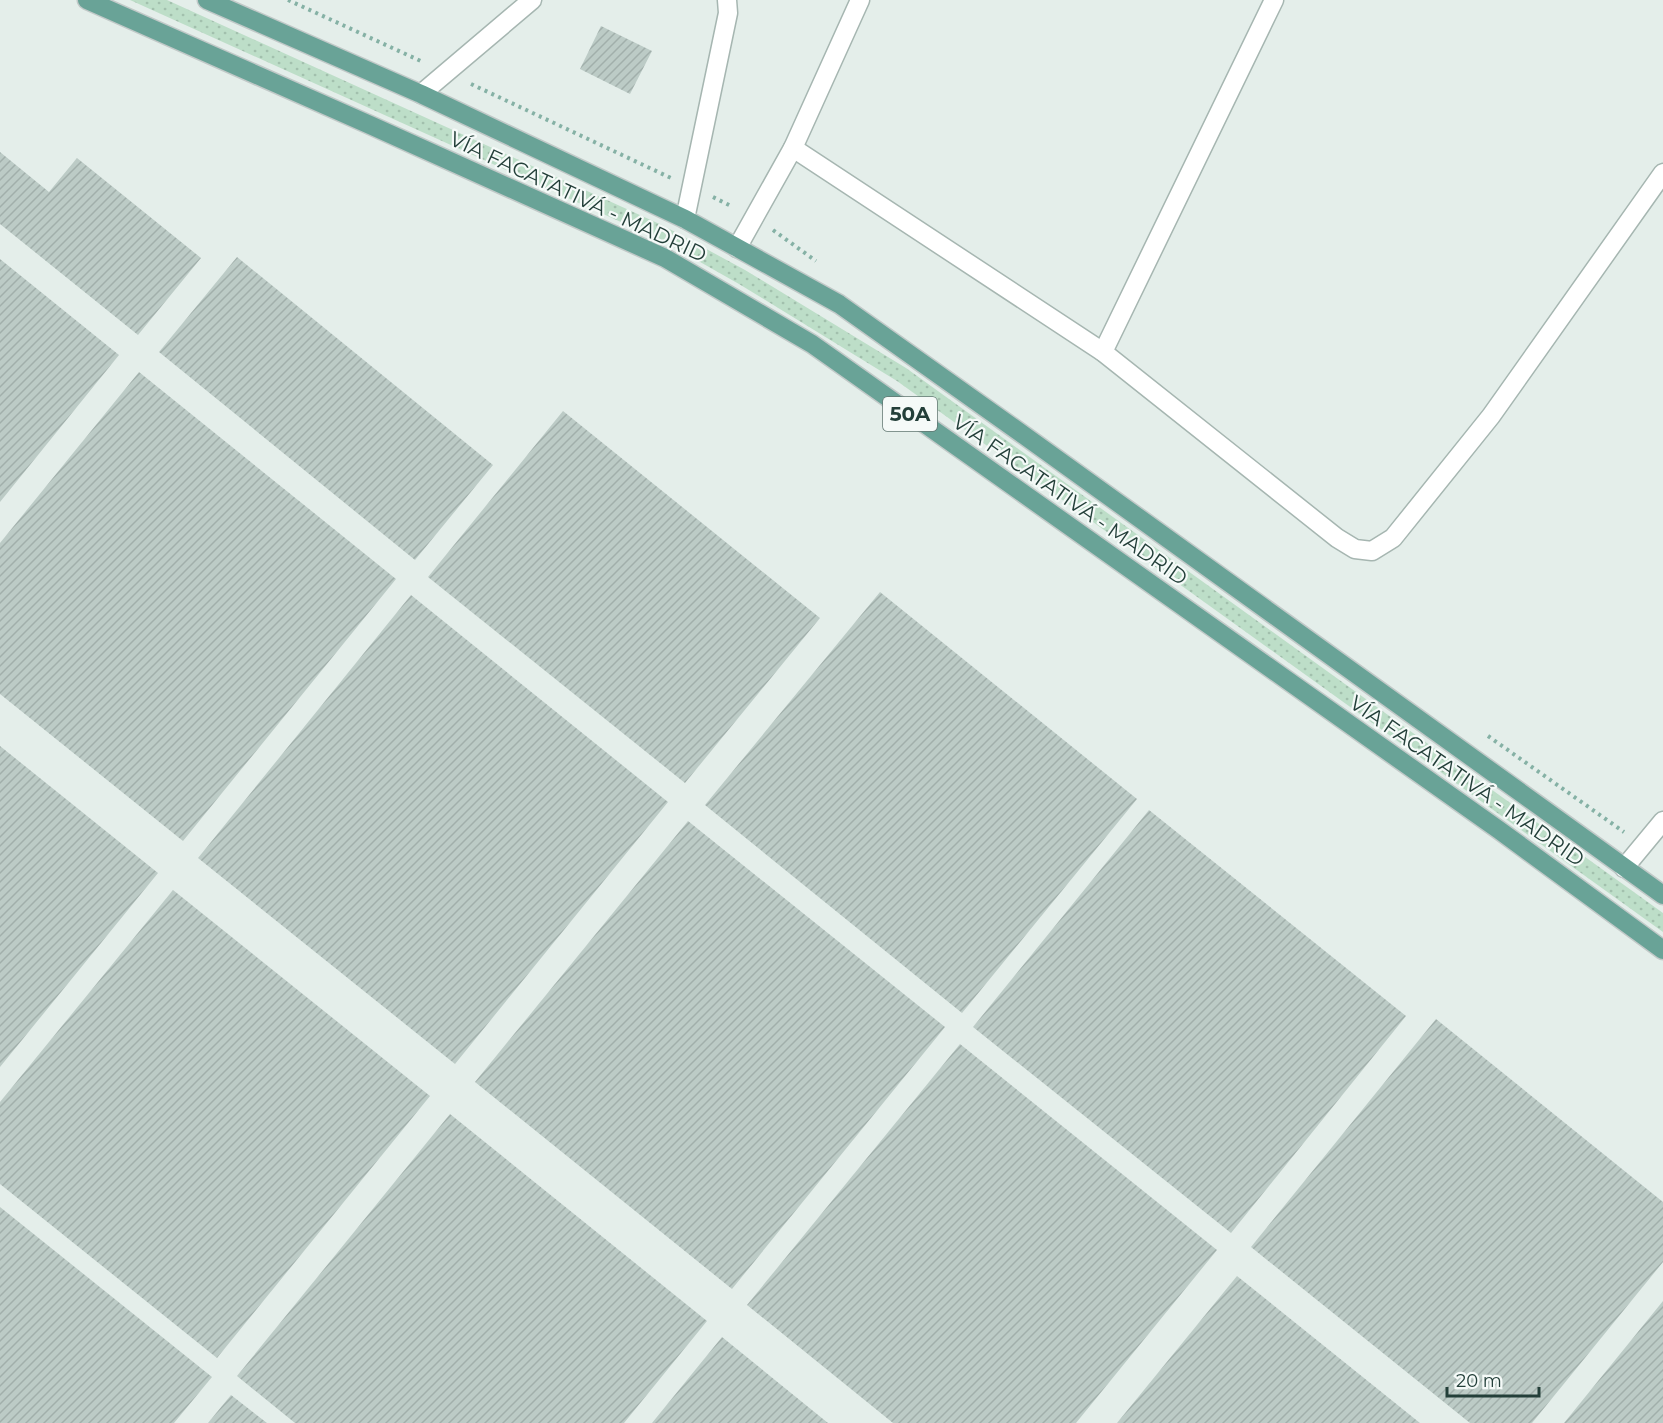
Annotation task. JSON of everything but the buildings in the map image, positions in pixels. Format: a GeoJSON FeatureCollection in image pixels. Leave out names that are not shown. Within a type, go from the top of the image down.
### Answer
{"type":"FeatureCollection","features":[{"type":"Feature","properties":{"kind":"main road","name":"VÍA FACATATIVÁ - MADRID"},"geometry":{"type":"LineString","coordinates":[[87,0],[665,258],[812,344],[1479,816],[1663,950]]}},
{"type":"Feature","properties":{"kind":"main road","name":"VÍA FACATATIVÁ - MADRID"},"geometry":{"type":"LineString","coordinates":[[207,0],[421,94],[685,219],[839,304],[1663,895]]}},
{"type":"Feature","properties":{"kind":"lane"},"geometry":{"type":"LineString","coordinates":[[421,94],[532,0]]}},
{"type":"Feature","properties":{"kind":"lane"},"geometry":{"type":"LineString","coordinates":[[685,219],[728,13],[727,0]]}},
{"type":"Feature","properties":{"kind":"lane"},"geometry":{"type":"LineString","coordinates":[[737,248],[793,148],[860,0]]}},
{"type":"Feature","properties":{"kind":"lane"},"geometry":{"type":"LineString","coordinates":[[1103,352],[1274,0]]}},
{"type":"Feature","properties":{"kind":"lane"},"geometry":{"type":"LineString","coordinates":[[793,148],[1103,352],[1337,538],[1355,549],[1372,551],[1393,538],[1491,416],[1663,173]]}},
{"type":"Feature","properties":{"kind":"lane"},"geometry":{"type":"LineString","coordinates":[[1624,868],[1663,821]]}},
{"type":"Feature","properties":{"kind":"green space"},"geometry":{"type":"Polygon","coordinates":[[[130,0],[167,0],[664,226],[745,270],[906,368],[1663,913],[1663,932],[897,381],[739,284],[663,241],[130,0]]]}}]}
